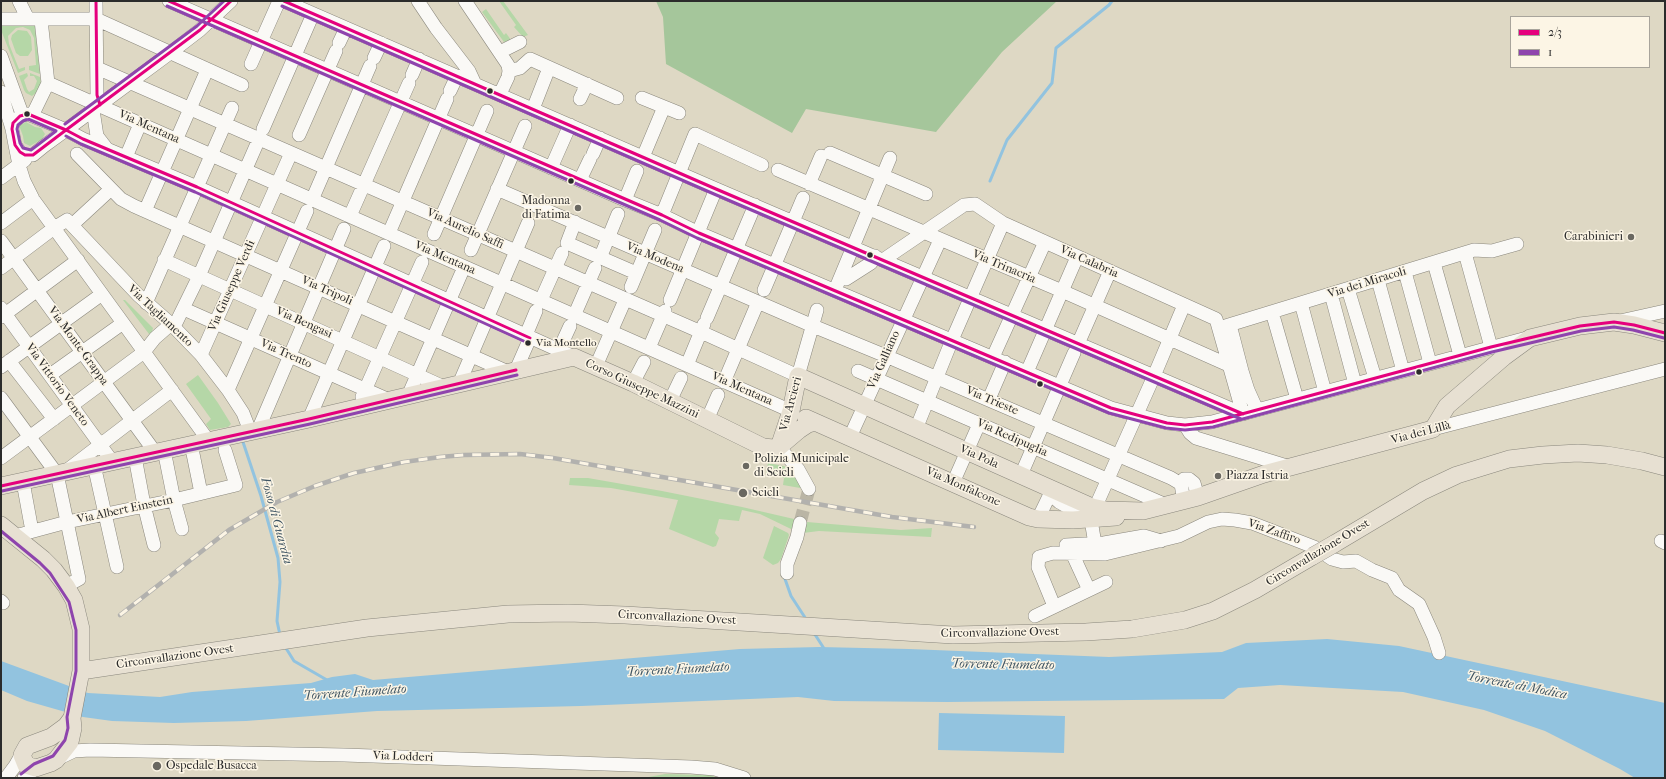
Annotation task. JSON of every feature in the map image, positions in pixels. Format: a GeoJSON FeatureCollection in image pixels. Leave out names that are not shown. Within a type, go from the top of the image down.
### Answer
{"type":"FeatureCollection","features":[{"type":"Feature","properties":{"kind":"main road"},"geometry":{"type":"LineString","coordinates":[[1433,429],[1447,406],[1504,357],[1530,338],[1580,326],[1614,322],[1665,332]]}},
{"type":"Feature","properties":{"kind":"main road"},"geometry":{"type":"LineString","coordinates":[[1,486],[309,419],[574,357]]}},
{"type":"Feature","properties":{"kind":"main road","name":"Corso Giuseppe Mazzini"},"geometry":{"type":"LineString","coordinates":[[574,357],[633,383],[763,448],[773,448],[779,446]]}},
{"type":"Feature","properties":{"kind":"main road","name":"Via Pola"},"geometry":{"type":"LineString","coordinates":[[798,376],[1021,475],[1051,492],[1093,527],[1106,510],[1143,511],[1191,499]]}},
{"type":"Feature","properties":{"kind":"main road","name":"Via Arcieri"},"geometry":{"type":"LineString","coordinates":[[779,446],[791,411],[798,376]]}},
{"type":"Feature","properties":{"kind":"main road","name":"Via Monfalcone"},"geometry":{"type":"LineString","coordinates":[[791,411],[1029,517],[1038,520],[1093,527]]}},
{"type":"Feature","properties":{"kind":"main road"},"geometry":{"type":"LineString","coordinates":[[779,446],[799,430],[808,424],[815,422]]}},
{"type":"Feature","properties":{"kind":"main road","name":"Via dei Lillà"},"geometry":{"type":"LineString","coordinates":[[1191,499],[1264,474],[1433,429]]}},
{"type":"Feature","properties":{"kind":"main road","name":"Circonvallazione Ovest"},"geometry":{"type":"LineString","coordinates":[[80,677],[295,638],[454,618],[508,614],[618,614],[953,635],[1079,632],[1132,629],[1185,620],[1213,611],[1255,590],[1423,491],[1457,474],[1509,460],[1543,454],[1578,453],[1607,455],[1642,461],[1665,467]]}},
{"type":"Feature","properties":{"kind":"main road"},"geometry":{"type":"LineString","coordinates":[[5,529],[48,564],[66,586],[74,600],[81,629],[80,677],[72,718],[73,728],[70,742],[39,768]]}},
{"type":"Feature","properties":{"kind":"main road"},"geometry":{"type":"LineString","coordinates":[[28,747],[51,737],[66,726],[72,718]]}},
{"type":"Feature","properties":{"kind":"main road"},"geometry":{"type":"LineString","coordinates":[[28,747],[40,744],[46,750],[47,760],[39,768]]}},
{"type":"Feature","properties":{"kind":"street"},"geometry":{"type":"LineString","coordinates":[[19,1],[28,19]]}},
{"type":"Feature","properties":{"kind":"street"},"geometry":{"type":"LineString","coordinates":[[96,1],[97,136],[107,149]]}},
{"type":"Feature","properties":{"kind":"street"},"geometry":{"type":"LineString","coordinates":[[169,1],[327,71],[662,215],[699,233],[1111,408],[1167,423],[1185,424],[1212,422],[1403,370],[1530,338]]}},
{"type":"Feature","properties":{"kind":"street"},"geometry":{"type":"LineString","coordinates":[[1,178],[170,53],[212,20],[231,1]]}},
{"type":"Feature","properties":{"kind":"street"},"geometry":{"type":"LineString","coordinates":[[251,64],[279,1]]}},
{"type":"Feature","properties":{"kind":"street"},"geometry":{"type":"LineString","coordinates":[[284,1],[1045,330],[1076,349],[1154,376],[1243,414]]}},
{"type":"Feature","properties":{"kind":"street"},"geometry":{"type":"LineString","coordinates":[[418,1],[436,28],[470,71],[475,84]]}},
{"type":"Feature","properties":{"kind":"street"},"geometry":{"type":"LineString","coordinates":[[465,1],[508,65],[509,71],[506,82],[500,94]]}},
{"type":"Feature","properties":{"kind":"street"},"geometry":{"type":"LineString","coordinates":[[2,454],[30,437],[144,352],[155,338],[173,325],[184,309],[199,276],[313,14]]}},
{"type":"Feature","properties":{"kind":"street"},"geometry":{"type":"LineString","coordinates":[[1,19],[96,19],[242,85]]}},
{"type":"Feature","properties":{"kind":"street"},"geometry":{"type":"LineString","coordinates":[[9,138],[16,119],[27,113],[48,83],[42,20]]}},
{"type":"Feature","properties":{"kind":"street"},"geometry":{"type":"LineString","coordinates":[[299,135],[346,28]]}},
{"type":"Feature","properties":{"kind":"street"},"geometry":{"type":"LineString","coordinates":[[500,52],[520,42]]}},
{"type":"Feature","properties":{"kind":"street"},"geometry":{"type":"LineString","coordinates":[[228,390],[381,43]]}},
{"type":"Feature","properties":{"kind":"street"},"geometry":{"type":"LineString","coordinates":[[1,56],[27,113]]}},
{"type":"Feature","properties":{"kind":"street"},"geometry":{"type":"LineString","coordinates":[[350,216],[419,59]]}},
{"type":"Feature","properties":{"kind":"street"},"geometry":{"type":"LineString","coordinates":[[509,71],[520,68],[530,59],[617,98]]}},
{"type":"Feature","properties":{"kind":"street","name":"Via Aurelio Saffi"},"geometry":{"type":"LineString","coordinates":[[97,68],[225,123],[261,134],[291,153],[625,300],[666,309],[704,325],[738,350],[798,376]]}},
{"type":"Feature","properties":{"kind":"street"},"geometry":{"type":"LineString","coordinates":[[533,109],[549,68]]}},
{"type":"Feature","properties":{"kind":"street"},"geometry":{"type":"LineString","coordinates":[[145,211],[207,70]]}},
{"type":"Feature","properties":{"kind":"street"},"geometry":{"type":"LineString","coordinates":[[309,419],[457,76]]}},
{"type":"Feature","properties":{"kind":"street","name":"Via Mentana"},"geometry":{"type":"LineString","coordinates":[[48,83],[97,108],[140,124],[278,184],[310,205],[350,216],[386,240],[429,246],[463,270],[501,283],[539,306],[572,321],[611,331],[791,411]]}},
{"type":"Feature","properties":{"kind":"street"},"geometry":{"type":"LineString","coordinates":[[580,99],[587,84]]}},
{"type":"Feature","properties":{"kind":"street"},"geometry":{"type":"LineString","coordinates":[[642,98],[679,113]]}},
{"type":"Feature","properties":{"kind":"street"},"geometry":{"type":"LineString","coordinates":[[2,99],[47,122],[50,133],[48,141],[44,146]]}},
{"type":"Feature","properties":{"kind":"street"},"geometry":{"type":"LineString","coordinates":[[2,99],[9,138],[24,181],[33,199],[208,440]]}},
{"type":"Feature","properties":{"kind":"street"},"geometry":{"type":"LineString","coordinates":[[643,157],[664,107]]}},
{"type":"Feature","properties":{"kind":"street"},"geometry":{"type":"LineString","coordinates":[[146,302],[232,108]]}},
{"type":"Feature","properties":{"kind":"street"},"geometry":{"type":"LineString","coordinates":[[358,407],[487,111]]}},
{"type":"Feature","properties":{"kind":"street","name":"Corso Giuseppe Mazzini"},"geometry":{"type":"LineString","coordinates":[[47,122],[197,187],[574,357]]}},
{"type":"Feature","properties":{"kind":"street"},"geometry":{"type":"LineString","coordinates":[[126,157],[140,124]]}},
{"type":"Feature","properties":{"kind":"street"},"geometry":{"type":"LineString","coordinates":[[551,168],[570,125]]}},
{"type":"Feature","properties":{"kind":"street"},"geometry":{"type":"LineString","coordinates":[[408,396],[525,126]]}},
{"type":"Feature","properties":{"kind":"street"},"geometry":{"type":"LineString","coordinates":[[662,215],[695,134],[762,166]]}},
{"type":"Feature","properties":{"kind":"street"},"geometry":{"type":"LineString","coordinates":[[9,138],[20,152],[33,155]]}},
{"type":"Feature","properties":{"kind":"street"},"geometry":{"type":"LineString","coordinates":[[580,180],[600,138]]}},
{"type":"Feature","properties":{"kind":"street","name":"Via Giuseppe Verdi"},"geometry":{"type":"LineString","coordinates":[[201,355],[231,291],[291,153]]}},
{"type":"Feature","properties":{"kind":"street","name":"Via Tripoli"},"geometry":{"type":"LineString","coordinates":[[77,154],[121,199],[145,211],[396,322],[512,371]]}},
{"type":"Feature","properties":{"kind":"street"},"geometry":{"type":"LineString","coordinates":[[809,184],[825,154],[926,194]]}},
{"type":"Feature","properties":{"kind":"street"},"geometry":{"type":"LineString","coordinates":[[835,290],[890,158]]}},
{"type":"Feature","properties":{"kind":"street","name":"Via Trinacria"},"geometry":{"type":"LineString","coordinates":[[778,170],[1028,278],[1062,291],[1242,371]]}},
{"type":"Feature","properties":{"kind":"street"},"geometry":{"type":"LineString","coordinates":[[625,200],[637,171]]}},
{"type":"Feature","properties":{"kind":"street"},"geometry":{"type":"LineString","coordinates":[[1,268],[67,220],[72,225],[111,189]]}},
{"type":"Feature","properties":{"kind":"street","name":"Via Modena"},"geometry":{"type":"LineString","coordinates":[[498,189],[721,286],[761,296],[813,326]]}},
{"type":"Feature","properties":{"kind":"street"},"geometry":{"type":"LineString","coordinates":[[649,348],[699,233],[716,189]]}},
{"type":"Feature","properties":{"kind":"street"},"geometry":{"type":"LineString","coordinates":[[724,382],[803,198]]}},
{"type":"Feature","properties":{"kind":"street"},"geometry":{"type":"LineString","coordinates":[[1,223],[33,199]]}},
{"type":"Feature","properties":{"kind":"street","name":"Via Calabria"},"geometry":{"type":"LineString","coordinates":[[923,233],[964,205],[974,204],[1004,223],[1184,305],[1221,324]]}},
{"type":"Feature","properties":{"kind":"street"},"geometry":{"type":"LineString","coordinates":[[452,385],[472,355],[535,205]]}},
{"type":"Feature","properties":{"kind":"street"},"geometry":{"type":"LineString","coordinates":[[687,365],[755,205]]}},
{"type":"Feature","properties":{"kind":"street"},"geometry":{"type":"LineString","coordinates":[[559,350],[618,214]]}},
{"type":"Feature","properties":{"kind":"street"},"geometry":{"type":"LineString","coordinates":[[512,371],[575,222]]}},
{"type":"Feature","properties":{"kind":"street"},"geometry":{"type":"LineString","coordinates":[[916,429],[952,340],[1004,223]]}},
{"type":"Feature","properties":{"kind":"street","name":"Via Tagliamento"},"geometry":{"type":"LineString","coordinates":[[72,225],[106,262],[146,302],[173,325],[201,355],[228,390],[254,431]]}},
{"type":"Feature","properties":{"kind":"street"},"geometry":{"type":"LineString","coordinates":[[254,431],[290,356],[344,229]]}},
{"type":"Feature","properties":{"kind":"street"},"geometry":{"type":"LineString","coordinates":[[631,287],[656,230]]}},
{"type":"Feature","properties":{"kind":"street"},"geometry":{"type":"LineString","coordinates":[[841,277],[846,279],[923,233]]}},
{"type":"Feature","properties":{"kind":"street","name":"Via Galliano"},"geometry":{"type":"LineString","coordinates":[[850,437],[940,240]]}},
{"type":"Feature","properties":{"kind":"street","name":"Via Monte Grappa"},"geometry":{"type":"LineString","coordinates":[[1,241],[132,420],[159,451]]}},
{"type":"Feature","properties":{"kind":"street"},"geometry":{"type":"LineString","coordinates":[[993,357],[1010,315],[1044,242]]}},
{"type":"Feature","properties":{"kind":"street","name":"Via dei Miracoli"},"geometry":{"type":"LineString","coordinates":[[1221,324],[1272,312],[1474,250],[1492,251],[1517,244]]}},
{"type":"Feature","properties":{"kind":"street"},"geometry":{"type":"LineString","coordinates":[[564,248],[598,263],[636,273]]}},
{"type":"Feature","properties":{"kind":"street"},"geometry":{"type":"LineString","coordinates":[[1465,253],[1491,347]]}},
{"type":"Feature","properties":{"kind":"street"},"geometry":{"type":"LineString","coordinates":[[1027,372],[1077,256]]}},
{"type":"Feature","properties":{"kind":"street"},"geometry":{"type":"LineString","coordinates":[[2,313],[78,260]]}},
{"type":"Feature","properties":{"kind":"street","name":"Via Bengasi"},"geometry":{"type":"LineString","coordinates":[[164,260],[418,375],[452,385]]}},
{"type":"Feature","properties":{"kind":"street"},"geometry":{"type":"LineString","coordinates":[[1434,263],[1460,355]]}},
{"type":"Feature","properties":{"kind":"street"},"geometry":{"type":"LineString","coordinates":[[1021,475],[1110,271]]}},
{"type":"Feature","properties":{"kind":"street"},"geometry":{"type":"LineString","coordinates":[[1405,272],[1430,363]]}},
{"type":"Feature","properties":{"kind":"street"},"geometry":{"type":"LineString","coordinates":[[1378,280],[1403,370]]}},
{"type":"Feature","properties":{"kind":"street"},"geometry":{"type":"LineString","coordinates":[[1348,289],[1375,378]]}},
{"type":"Feature","properties":{"kind":"street"},"geometry":{"type":"LineString","coordinates":[[54,419],[5,364],[102,294]]}},
{"type":"Feature","properties":{"kind":"street"},"geometry":{"type":"LineString","coordinates":[[1331,294],[1355,384]]}},
{"type":"Feature","properties":{"kind":"street"},"geometry":{"type":"LineString","coordinates":[[596,366],[625,300]]}},
{"type":"Feature","properties":{"kind":"street"},"geometry":{"type":"LineString","coordinates":[[1301,303],[1325,392]]}},
{"type":"Feature","properties":{"kind":"street"},"geometry":{"type":"LineString","coordinates":[[1093,527],[1107,480],[1184,305]]}},
{"type":"Feature","properties":{"kind":"street","name":"Via Trento"},"geometry":{"type":"LineString","coordinates":[[184,309],[389,400]]}},
{"type":"Feature","properties":{"kind":"street","name":"Via Arcieri"},"geometry":{"type":"LineString","coordinates":[[798,376],[817,310]]}},
{"type":"Feature","properties":{"kind":"street"},"geometry":{"type":"LineString","coordinates":[[1614,322],[1665,311]]}},
{"type":"Feature","properties":{"kind":"street"},"geometry":{"type":"LineString","coordinates":[[1272,312],[1298,399]]}},
{"type":"Feature","properties":{"kind":"street","name":"Via Vittorio Veneto"},"geometry":{"type":"LineString","coordinates":[[2,313],[29,346],[112,461]]}},
{"type":"Feature","properties":{"kind":"street"},"geometry":{"type":"LineString","coordinates":[[1665,322],[1665,332]]}},
{"type":"Feature","properties":{"kind":"street"},"geometry":{"type":"LineString","coordinates":[[50,375],[123,323]]}},
{"type":"Feature","properties":{"kind":"street"},"geometry":{"type":"LineString","coordinates":[[1221,324],[1229,364],[1243,414]]}},
{"type":"Feature","properties":{"kind":"street"},"geometry":{"type":"LineString","coordinates":[[1221,324],[1242,371],[1248,390],[1257,410]]}},
{"type":"Feature","properties":{"kind":"street","name":"Via Trieste"},"geometry":{"type":"LineString","coordinates":[[813,326],[1044,423],[1176,481],[1191,499]]}},
{"type":"Feature","properties":{"kind":"street"},"geometry":{"type":"LineString","coordinates":[[633,383],[644,362]]}},
{"type":"Feature","properties":{"kind":"street"},"geometry":{"type":"LineString","coordinates":[[989,400],[1005,362]]}},
{"type":"Feature","properties":{"kind":"street","name":"Via dei Lillà"},"geometry":{"type":"LineString","coordinates":[[1433,429],[1665,370]]}},
{"type":"Feature","properties":{"kind":"street","name":"Via Redipuglia"},"geometry":{"type":"LineString","coordinates":[[858,371],[1166,505]]}},
{"type":"Feature","properties":{"kind":"street"},"geometry":{"type":"LineString","coordinates":[[670,402],[681,378]]}},
{"type":"Feature","properties":{"kind":"street"},"geometry":{"type":"LineString","coordinates":[[61,473],[172,390]]}},
{"type":"Feature","properties":{"kind":"street"},"geometry":{"type":"LineString","coordinates":[[707,420],[718,395]]}},
{"type":"Feature","properties":{"kind":"street"},"geometry":{"type":"LineString","coordinates":[[1,398],[30,437],[61,473],[68,522],[79,579],[66,586]]}},
{"type":"Feature","properties":{"kind":"street"},"geometry":{"type":"LineString","coordinates":[[953,483],[979,424]]}},
{"type":"Feature","properties":{"kind":"street"},"geometry":{"type":"LineString","coordinates":[[1185,424],[1190,433],[1196,438],[1291,467]]}},
{"type":"Feature","properties":{"kind":"street"},"geometry":{"type":"LineString","coordinates":[[190,444],[201,494]]}},
{"type":"Feature","properties":{"kind":"street","name":"Via Arcieri"},"geometry":{"type":"LineString","coordinates":[[779,446],[798,469],[809,490]]}},
{"type":"Feature","properties":{"kind":"street","name":"Via Albert Einstein"},"geometry":{"type":"LineString","coordinates":[[5,529],[32,530],[144,505],[174,500],[236,485],[225,450]]}},
{"type":"Feature","properties":{"kind":"street"},"geometry":{"type":"LineString","coordinates":[[159,451],[182,528]]}},
{"type":"Feature","properties":{"kind":"street"},"geometry":{"type":"LineString","coordinates":[[135,457],[144,505],[154,545]]}},
{"type":"Feature","properties":{"kind":"street"},"geometry":{"type":"LineString","coordinates":[[94,465],[117,567]]}},
{"type":"Feature","properties":{"kind":"street"},"geometry":{"type":"LineString","coordinates":[[22,482],[32,530]]}},
{"type":"Feature","properties":{"kind":"street"},"geometry":{"type":"LineString","coordinates":[[1038,520],[1051,492]]}},
{"type":"Feature","properties":{"kind":"street","name":"Via Zaffiro"},"geometry":{"type":"LineString","coordinates":[[1039,557],[1053,553],[1105,554],[1179,536],[1208,522],[1222,519],[1252,523],[1288,535],[1314,546],[1332,559],[1343,562],[1356,561],[1372,570],[1392,578],[1399,590],[1419,604],[1434,637],[1439,653]]}},
{"type":"Feature","properties":{"kind":"street"},"geometry":{"type":"LineString","coordinates":[[786,573],[787,564],[798,537],[800,523]]}},
{"type":"Feature","properties":{"kind":"street"},"geometry":{"type":"LineString","coordinates":[[1054,606],[1038,567],[1039,557],[1047,548],[1059,545],[1093,527],[1144,536],[1161,541]]}},
{"type":"Feature","properties":{"kind":"street"},"geometry":{"type":"LineString","coordinates":[[1072,553],[1089,590]]}},
{"type":"Feature","properties":{"kind":"street"},"geometry":{"type":"LineString","coordinates":[[1035,616],[1106,582]]}},
{"type":"Feature","properties":{"kind":"street"},"geometry":{"type":"LineString","coordinates":[[51,737],[70,742],[90,750]]}},
{"type":"Feature","properties":{"kind":"street"},"geometry":{"type":"LineString","coordinates":[[6,778],[28,747]]}},
{"type":"Feature","properties":{"kind":"street"},"geometry":{"type":"LineString","coordinates":[[39,768],[74,751],[90,750]]}},
{"type":"Feature","properties":{"kind":"street","name":"Via Lodderi"},"geometry":{"type":"LineString","coordinates":[[90,750],[344,755],[691,767],[715,770],[744,778]]}},
{"type":"Feature","properties":{"kind":"green space"},"geometry":{"type":"Polygon","coordinates":[[[499,1],[503,1],[528,35],[523,37],[514,27],[516,25],[499,1]]]}},
{"type":"Feature","properties":{"kind":"green space"},"geometry":{"type":"Polygon","coordinates":[[[656,1],[1057,1],[1002,52],[936,132],[806,109],[792,133],[666,64],[663,17],[656,1]]]}},
{"type":"Feature","properties":{"kind":"green space"},"geometry":{"type":"Polygon","coordinates":[[[486,9],[504,35],[506,33],[511,40],[504,42],[482,12],[486,9]]]}},
{"type":"Feature","properties":{"kind":"green space"},"geometry":{"type":"Polygon","coordinates":[[[1,25],[35,26],[40,74],[29,70],[29,66],[36,65],[34,38],[30,30],[23,27],[16,28],[8,36],[9,44],[19,69],[25,67],[25,70],[18,73],[1,30],[1,25]]]}},
{"type":"Feature","properties":{"kind":"green space"},"geometry":{"type":"Polygon","coordinates":[[[18,30],[27,31],[31,37],[32,50],[28,56],[20,56],[16,53],[11,39],[12,35],[18,30]]]}},
{"type":"Feature","properties":{"kind":"green space"},"geometry":{"type":"Polygon","coordinates":[[[27,73],[28,76],[24,80],[29,92],[34,89],[37,81],[34,76],[30,76],[30,73],[40,77],[41,84],[37,92],[32,96],[24,90],[19,76],[27,73]]]}},
{"type":"Feature","properties":{"kind":"green space"},"geometry":{"type":"Polygon","coordinates":[[[26,122],[35,127],[41,128],[45,134],[42,139],[30,146],[24,143],[20,128],[20,125],[26,122]]]}},
{"type":"Feature","properties":{"kind":"green space"},"geometry":{"type":"Polygon","coordinates":[[[123,300],[125,300],[153,328],[152,332],[149,334],[123,300]]]}},
{"type":"Feature","properties":{"kind":"green space"},"geometry":{"type":"Polygon","coordinates":[[[198,375],[231,424],[228,427],[210,430],[206,424],[211,419],[186,384],[198,375]]]}},
{"type":"Feature","properties":{"kind":"green space"},"geometry":{"type":"Polygon","coordinates":[[[768,463],[793,468],[806,489],[783,485],[784,478],[766,474],[768,463]]]}},
{"type":"Feature","properties":{"kind":"green space"},"geometry":{"type":"Polygon","coordinates":[[[570,478],[588,478],[662,491],[807,522],[901,530],[932,528],[931,537],[819,531],[803,533],[797,523],[791,529],[760,514],[742,510],[739,521],[719,519],[715,533],[719,538],[716,546],[713,547],[669,529],[678,500],[611,488],[569,485],[570,478]]]}},
{"type":"Feature","properties":{"kind":"green space"},"geometry":{"type":"Polygon","coordinates":[[[774,526],[788,533],[789,535],[781,559],[778,563],[773,565],[763,558],[774,526]]]}},
{"type":"Feature","properties":{"kind":"green space"},"geometry":{"type":"Polygon","coordinates":[[[665,774],[711,775],[717,778],[643,778],[665,774]]]}},
{"type":"Feature","properties":{"kind":"water"},"geometry":{"type":"Polygon","coordinates":[[[1327,639],[1399,646],[1665,703],[1665,778],[1635,778],[1545,731],[1484,710],[1403,692],[1280,685],[1238,688],[1224,699],[947,702],[834,701],[798,697],[581,706],[377,711],[246,721],[174,723],[112,721],[83,717],[27,701],[1,690],[1,661],[88,693],[160,697],[192,692],[311,683],[332,677],[355,674],[373,680],[740,649],[819,647],[1109,657],[1222,652],[1246,643],[1327,639]]]}},
{"type":"Feature","properties":{"kind":"water"},"geometry":{"type":"Polygon","coordinates":[[[939,713],[1065,716],[1064,753],[938,750],[939,713]]]}},
{"type":"Feature","properties":{"kind":"waterway"},"geometry":{"type":"LineString","coordinates":[[990,181],[1007,140],[1052,83],[1056,48],[1112,1]]}},
{"type":"Feature","properties":{"kind":"waterway","name":"Fosso di Guardia"},"geometry":{"type":"LineString","coordinates":[[243,442],[261,496],[278,558],[280,582],[277,621],[280,635]]}},
{"type":"Feature","properties":{"kind":"waterway"},"geometry":{"type":"LineString","coordinates":[[785,579],[791,596],[806,619]]}},
{"type":"Feature","properties":{"kind":"waterway"},"geometry":{"type":"LineString","coordinates":[[814,633],[825,650]]}},
{"type":"Feature","properties":{"kind":"waterway","name":"Fosso di Guardia"},"geometry":{"type":"LineString","coordinates":[[284,645],[294,661],[327,680]]}},
{"type":"Feature","properties":{"kind":"tunnel"},"geometry":{"type":"LineString","coordinates":[[800,523],[809,489]]}},
{"type":"Feature","properties":{"kind":"railway"},"geometry":{"type":"LineString","coordinates":[[120,615],[229,530],[277,502],[315,486],[354,473],[404,462],[440,457],[520,454],[553,458],[892,517],[974,527]]}},
{"type":"Feature","properties":{"kind":"transit line","name":"2/3"},"geometry":{"type":"LineString","coordinates":[[96,1],[97,95],[100,105]]}},
{"type":"Feature","properties":{"kind":"transit line","name":"2/3"},"geometry":{"type":"LineString","coordinates":[[169,1],[662,215],[699,233],[1111,408],[1167,423],[1185,425],[1212,422],[1491,347],[1580,326],[1614,322],[1634,325],[1665,333]]}},
{"type":"Feature","properties":{"kind":"transit line","name":"1"},"geometry":{"type":"LineString","coordinates":[[65,124],[197,26],[224,1]]}},
{"type":"Feature","properties":{"kind":"transit line","name":"2/3"},"geometry":{"type":"LineString","coordinates":[[66,130],[200,30],[231,1]]}},
{"type":"Feature","properties":{"kind":"transit line","name":"2/3"},"geometry":{"type":"LineString","coordinates":[[284,1],[716,189],[1243,414]]}},
{"type":"Feature","properties":{"kind":"transit line","name":"1"},"geometry":{"type":"LineString","coordinates":[[167,6],[660,220],[697,238],[1109,413],[1166,428],[1185,430],[1213,427],[1492,352],[1581,331],[1614,327],[1664,338]]}},
{"type":"Feature","properties":{"kind":"transit line","name":"1"},"geometry":{"type":"LineString","coordinates":[[282,6],[714,194],[1241,419]]}},
{"type":"Feature","properties":{"kind":"transit line","name":"2/3"},"geometry":{"type":"LineString","coordinates":[[28,114],[66,130],[33,155],[25,155],[20,152],[15,145],[12,129],[13,123],[20,116],[28,114]]}},
{"type":"Feature","properties":{"kind":"transit line","name":"1"},"geometry":{"type":"LineString","coordinates":[[28,119],[56,131],[31,150],[23,148],[20,143],[17,129],[18,125],[28,119]]}},
{"type":"Feature","properties":{"kind":"transit line","name":"2/3"},"geometry":{"type":"LineString","coordinates":[[66,130],[83,139],[197,187],[530,338]]}},
{"type":"Feature","properties":{"kind":"transit line","name":"1"},"geometry":{"type":"LineString","coordinates":[[66,136],[81,144],[195,192],[528,343]]}},
{"type":"Feature","properties":{"kind":"transit line","name":"2/3"},"geometry":{"type":"LineString","coordinates":[[1,486],[309,419],[516,370]]}},
{"type":"Feature","properties":{"kind":"transit line","name":"1"},"geometry":{"type":"LineString","coordinates":[[2,491],[310,424],[517,375]]}},
{"type":"Feature","properties":{"kind":"transit line","name":"1"},"geometry":{"type":"LineString","coordinates":[[1,531],[50,573],[69,602],[76,630],[76,671],[67,717],[68,728],[65,740],[53,756],[34,764],[21,774]]}},
{"type":"Feature","properties":{"kind":"place","name":"Madonna di Fatima"},"geometry":{"type":"Point","coordinates":[578,208]}},
{"type":"Feature","properties":{"kind":"place","name":"Carabinieri"},"geometry":{"type":"Point","coordinates":[1631,237]}},
{"type":"Feature","properties":{"kind":"place","name":"Via Montello"},"geometry":{"type":"Point","coordinates":[528,343]}},
{"type":"Feature","properties":{"kind":"place","name":"Polizia Municipale di Scicli"},"geometry":{"type":"Point","coordinates":[746,466]}},
{"type":"Feature","properties":{"kind":"place","name":"Piazza Istria"},"geometry":{"type":"Point","coordinates":[1218,476]}},
{"type":"Feature","properties":{"kind":"place","name":"Scicli"},"geometry":{"type":"Point","coordinates":[743,493]}},
{"type":"Feature","properties":{"kind":"place","name":"Ospedale Busacca"},"geometry":{"type":"Point","coordinates":[157,766]}},
{"type":"Feature","properties":{"kind":"water label","name":"Torrente Fiumelato"},"geometry":{"type":"Point","coordinates":[1003,665]}},
{"type":"Feature","properties":{"kind":"water label","name":"Torrente Fiumelato"},"geometry":{"type":"Point","coordinates":[678,670]}},
{"type":"Feature","properties":{"kind":"water label","name":"Torrente di Modica"},"geometry":{"type":"Point","coordinates":[1517,686]}},
{"type":"Feature","properties":{"kind":"water label","name":"Torrente Fiumelato"},"geometry":{"type":"Point","coordinates":[355,693]}}]}
